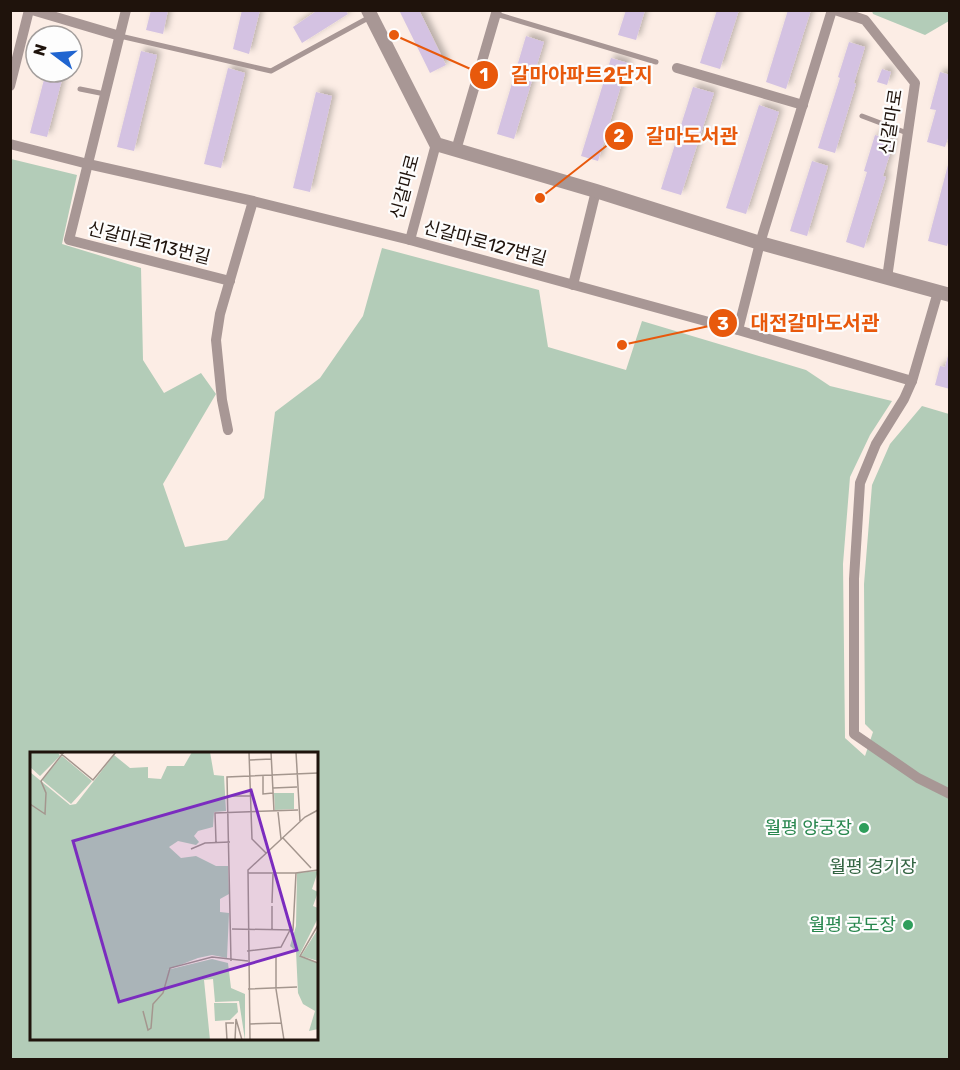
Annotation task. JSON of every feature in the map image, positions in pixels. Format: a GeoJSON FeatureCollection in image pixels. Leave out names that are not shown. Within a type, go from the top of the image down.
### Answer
{"type":"FeatureCollection","features":[{"type":"Feature","properties":{"kind":"street"},"geometry":{"type":"LineString","coordinates":[[10,86],[31,10],[120,36]]}},
{"type":"Feature","properties":{"kind":"street","name":"신갈마로113번길"},"geometry":{"type":"LineString","coordinates":[[126,10],[69,240],[230,281],[253,201]]}},
{"type":"Feature","properties":{"kind":"street","name":"신갈마로"},"geometry":{"type":"LineString","coordinates":[[738,330],[760,243],[834,10],[866,20],[915,83],[887,278]]}},
{"type":"Feature","properties":{"kind":"street"},"geometry":{"type":"LineString","coordinates":[[456,150],[496,12]]}},
{"type":"Feature","properties":{"kind":"street","name":"신갈마로"},"geometry":{"type":"LineString","coordinates":[[370,13],[436,144],[410,240]]}},
{"type":"Feature","properties":{"kind":"street"},"geometry":{"type":"LineString","coordinates":[[677,68],[803,105]]}},
{"type":"Feature","properties":{"kind":"street","name":"신갈마로127번길"},"geometry":{"type":"LineString","coordinates":[[10,144],[410,240],[738,330],[912,381]]}},
{"type":"Feature","properties":{"kind":"street","name":"신갈마로"},"geometry":{"type":"LineString","coordinates":[[436,144],[596,191],[760,243],[944,293],[912,381],[904,399],[876,444],[860,483],[854,579],[854,734],[918,778],[950,794]]}},
{"type":"Feature","properties":{"kind":"street"},"geometry":{"type":"LineString","coordinates":[[573,285],[596,191]]}},
{"type":"Feature","properties":{"kind":"street"},"geometry":{"type":"LineString","coordinates":[[228,430],[222,400],[216,340],[220,314],[230,281]]}},
{"type":"Feature","properties":{"kind":"lane"},"geometry":{"type":"LineString","coordinates":[[496,12],[656,62]]}},
{"type":"Feature","properties":{"kind":"lane"},"geometry":{"type":"LineString","coordinates":[[120,36],[271,71],[370,13]]}},
{"type":"Feature","properties":{"kind":"lane"},"geometry":{"type":"LineString","coordinates":[[80,89],[105,94]]}},
{"type":"Feature","properties":{"kind":"lane"},"geometry":{"type":"LineString","coordinates":[[862,116],[907,133]]}},
{"type":"Feature","properties":{"kind":"green space"},"geometry":{"type":"Polygon","coordinates":[[[872,11],[949,11],[949,21],[925,35],[873,14],[872,11]]]}},
{"type":"Feature","properties":{"kind":"green space","name":"월평 경기장"},"geometry":{"type":"Polygon","coordinates":[[[11,159],[77,175],[62,244],[141,268],[143,360],[164,393],[201,373],[216,394],[163,484],[185,547],[227,540],[264,498],[275,412],[320,378],[363,316],[382,248],[539,290],[548,347],[626,370],[642,321],[806,370],[830,386],[892,401],[870,435],[850,477],[843,564],[845,738],[865,756],[873,732],[865,724],[864,584],[872,485],[890,444],[922,406],[949,414],[949,1059],[11,1060],[11,159]]]}},
{"type":"Feature","properties":{"kind":"building"},"geometry":{"type":"Polygon","coordinates":[[[151,10],[168,10],[163,34],[146,30],[151,10]]]}},
{"type":"Feature","properties":{"kind":"building"},"geometry":{"type":"Polygon","coordinates":[[[242,10],[260,10],[249,54],[233,49],[242,10]]]}},
{"type":"Feature","properties":{"kind":"building"},"geometry":{"type":"Polygon","coordinates":[[[318,10],[345,10],[348,14],[302,43],[293,27],[318,10]]]}},
{"type":"Feature","properties":{"kind":"building"},"geometry":{"type":"Polygon","coordinates":[[[399,10],[419,10],[446,65],[430,73],[399,10]]]}},
{"type":"Feature","properties":{"kind":"building"},"geometry":{"type":"Polygon","coordinates":[[[626,10],[645,10],[636,40],[618,35],[626,10]]]}},
{"type":"Feature","properties":{"kind":"building"},"geometry":{"type":"Polygon","coordinates":[[[717,10],[739,10],[720,69],[700,63],[717,10]]]}},
{"type":"Feature","properties":{"kind":"building"},"geometry":{"type":"Polygon","coordinates":[[[788,10],[811,10],[786,89],[766,82],[788,10]]]}},
{"type":"Feature","properties":{"kind":"building"},"geometry":{"type":"Polygon","coordinates":[[[526,36],[544,42],[514,139],[497,134],[526,36]]]}},
{"type":"Feature","properties":{"kind":"building"},"geometry":{"type":"Polygon","coordinates":[[[849,42],[865,47],[835,153],[818,148],[849,42]]]}},
{"type":"Feature","properties":{"kind":"building"},"geometry":{"type":"Polygon","coordinates":[[[141,51],[157,55],[134,151],[117,147],[141,51]]]}},
{"type":"Feature","properties":{"kind":"building"},"geometry":{"type":"Polygon","coordinates":[[[611,58],[628,63],[598,161],[581,156],[611,58]]]}},
{"type":"Feature","properties":{"kind":"building"},"geometry":{"type":"Polygon","coordinates":[[[228,68],[245,73],[221,168],[204,164],[228,68]]]}},
{"type":"Feature","properties":{"kind":"building"},"geometry":{"type":"Polygon","coordinates":[[[882,69],[891,72],[887,85],[877,82],[882,69]]]}},
{"type":"Feature","properties":{"kind":"building"},"geometry":{"type":"Polygon","coordinates":[[[940,72],[950,75],[950,132],[945,147],[927,142],[936,110],[930,109],[940,72]]]}},
{"type":"Feature","properties":{"kind":"building"},"geometry":{"type":"Polygon","coordinates":[[[43,84],[61,84],[47,137],[30,133],[43,84]]]}},
{"type":"Feature","properties":{"kind":"building"},"geometry":{"type":"Polygon","coordinates":[[[693,87],[714,93],[681,195],[661,189],[693,87]]]}},
{"type":"Feature","properties":{"kind":"building"},"geometry":{"type":"Polygon","coordinates":[[[316,92],[332,96],[310,192],[293,188],[316,92]]]}},
{"type":"Feature","properties":{"kind":"building"},"geometry":{"type":"Polygon","coordinates":[[[759,105],[779,112],[746,214],[726,208],[759,105]]]}},
{"type":"Feature","properties":{"kind":"building"},"geometry":{"type":"Polygon","coordinates":[[[875,135],[894,141],[883,176],[886,177],[864,248],[846,242],[867,172],[864,171],[875,135]]]}},
{"type":"Feature","properties":{"kind":"building"},"geometry":{"type":"Polygon","coordinates":[[[812,161],[828,166],[807,236],[790,231],[812,161]]]}},
{"type":"Feature","properties":{"kind":"building"},"geometry":{"type":"Polygon","coordinates":[[[949,161],[950,235],[947,246],[928,241],[949,161]]]}},
{"type":"Feature","properties":{"kind":"building"},"geometry":{"type":"Polygon","coordinates":[[[949,352],[950,389],[935,385],[940,366],[945,367],[949,352]]]}},
{"type":"Feature","properties":{"kind":"place","name":"갈마아파트2단지"},"geometry":{"type":"Point","coordinates":[394,35]}},
{"type":"Feature","properties":{"kind":"place","name":"갈마도서관"},"geometry":{"type":"Point","coordinates":[540,198]}},
{"type":"Feature","properties":{"kind":"place","name":"대전갈마도서관"},"geometry":{"type":"Point","coordinates":[622,345]}},
{"type":"Feature","properties":{"kind":"place","name":"월평 양궁장"},"geometry":{"type":"Point","coordinates":[864,828]}},
{"type":"Feature","properties":{"kind":"place","name":"월평 궁도장"},"geometry":{"type":"Point","coordinates":[908,925]}}]}
